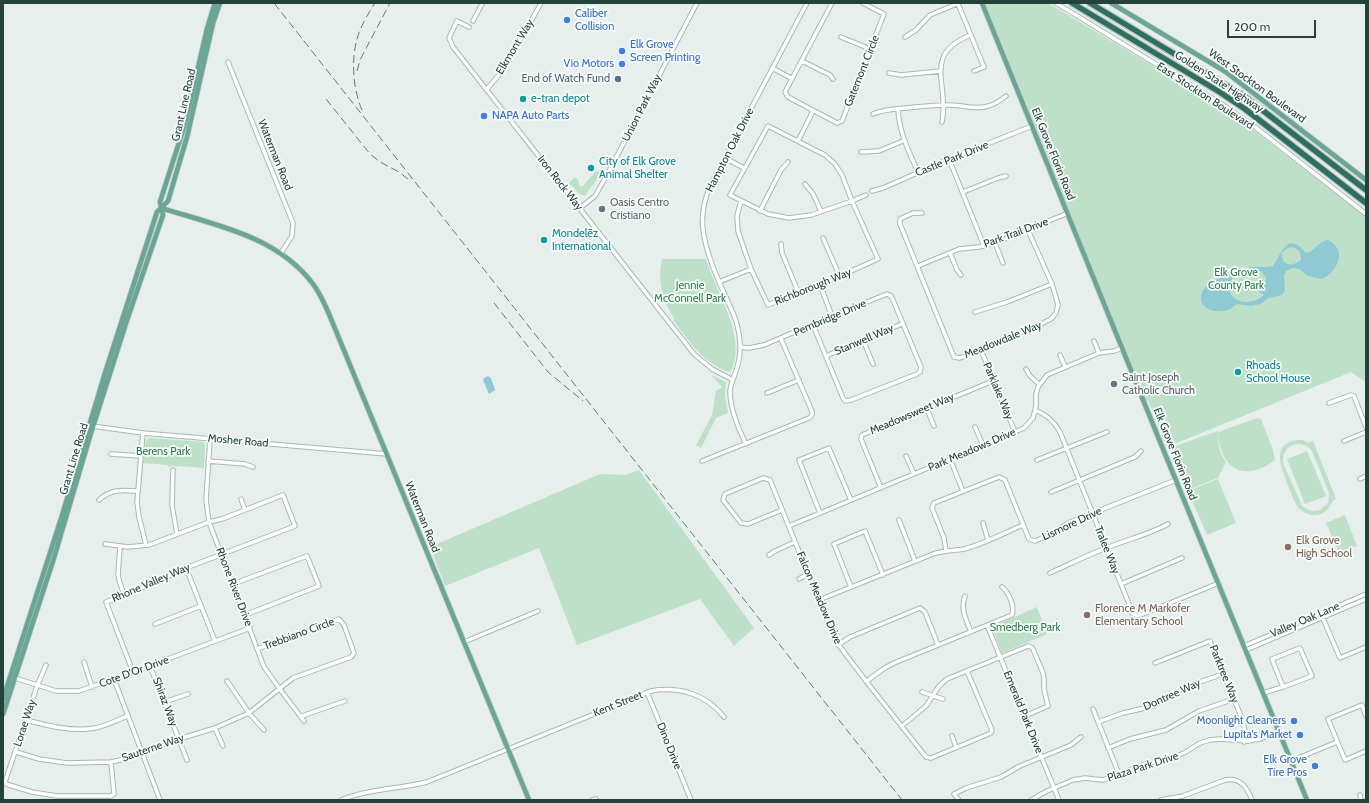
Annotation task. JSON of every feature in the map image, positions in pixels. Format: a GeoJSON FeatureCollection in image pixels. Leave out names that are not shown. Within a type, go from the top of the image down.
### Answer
{"type":"FeatureCollection","features":[{"type":"Feature","properties":{"kind":"highway","name":"Golden State Highway"},"geometry":{"type":"LineString","coordinates":[[1072,3],[1218,90],[1245,109],[1366,203]]}},
{"type":"Feature","properties":{"kind":"highway","name":"Golden State Highway"},"geometry":{"type":"LineString","coordinates":[[1090,3],[1244,96],[1366,190]]}},
{"type":"Feature","properties":{"kind":"main road","name":"Grant Line Road"},"geometry":{"type":"LineString","coordinates":[[161,208],[160,202],[185,124],[207,29],[215,3]]}},
{"type":"Feature","properties":{"kind":"main road","name":"Grant Line Road"},"geometry":{"type":"LineString","coordinates":[[23,638],[91,426],[157,212],[168,201],[185,144],[203,63],[220,3]]}},
{"type":"Feature","properties":{"kind":"main road","name":"Elk Grove Florin Road"},"geometry":{"type":"LineString","coordinates":[[982,3],[1307,800]]}},
{"type":"Feature","properties":{"kind":"main road","name":"West Stockton Boulevard"},"geometry":{"type":"LineString","coordinates":[[1111,3],[1226,72],[1366,180]]}},
{"type":"Feature","properties":{"kind":"main road","name":"Waterman Road"},"geometry":{"type":"LineString","coordinates":[[161,208],[239,233],[259,241],[281,253],[303,273],[322,298],[529,800]]}},
{"type":"Feature","properties":{"kind":"main road","name":"Grant Line Road"},"geometry":{"type":"LineString","coordinates":[[3,714],[5,700],[15,678],[46,583],[91,426]]}},
{"type":"Feature","properties":{"kind":"main road"},"geometry":{"type":"LineString","coordinates":[[5,700],[24,642],[23,638],[27,634],[42,586],[46,583]]}},
{"type":"Feature","properties":{"kind":"street","name":"Elkmont Way"},"geometry":{"type":"LineString","coordinates":[[487,90],[505,68],[541,3]]}},
{"type":"Feature","properties":{"kind":"street","name":"Union Park Way"},"geometry":{"type":"LineString","coordinates":[[580,208],[595,196],[605,179],[696,3]]}},
{"type":"Feature","properties":{"kind":"street","name":"Hampton Oak Drive"},"geometry":{"type":"LineString","coordinates":[[746,444],[731,406],[731,386],[738,364],[740,347],[738,330],[735,318],[719,282],[704,242],[702,217],[707,192],[807,3]]}},
{"type":"Feature","properties":{"kind":"street"},"geometry":{"type":"LineString","coordinates":[[772,68],[791,78],[802,61],[832,3]]}},
{"type":"Feature","properties":{"kind":"street","name":"Gatemont Circle"},"geometry":{"type":"LineString","coordinates":[[791,78],[785,92],[788,98],[837,123],[842,121],[884,14],[863,3]]}},
{"type":"Feature","properties":{"kind":"street"},"geometry":{"type":"LineString","coordinates":[[905,37],[916,30],[930,15],[959,3],[984,67],[974,71]]}},
{"type":"Feature","properties":{"kind":"street","name":"East Stockton Boulevard"},"geometry":{"type":"LineString","coordinates":[[1056,3],[1223,105],[1255,127],[1366,214]]}},
{"type":"Feature","properties":{"kind":"street"},"geometry":{"type":"LineString","coordinates":[[473,21],[482,4]]}},
{"type":"Feature","properties":{"kind":"street","name":"Iron Rock Way"},"geometry":{"type":"LineString","coordinates":[[469,27],[457,20],[449,38],[453,47],[694,354],[712,369],[733,380]]}},
{"type":"Feature","properties":{"kind":"street"},"geometry":{"type":"LineString","coordinates":[[942,122],[944,105],[941,71],[942,60],[949,48],[957,41],[971,35]]}},
{"type":"Feature","properties":{"kind":"street"},"geometry":{"type":"LineString","coordinates":[[841,37],[870,49]]}},
{"type":"Feature","properties":{"kind":"street"},"geometry":{"type":"LineString","coordinates":[[802,61],[830,75],[833,79]]}},
{"type":"Feature","properties":{"kind":"street","name":"Waterman Road"},"geometry":{"type":"LineString","coordinates":[[228,62],[293,223],[292,236],[281,253]]}},
{"type":"Feature","properties":{"kind":"street"},"geometry":{"type":"LineString","coordinates":[[889,73],[901,75],[941,71]]}},
{"type":"Feature","properties":{"kind":"street"},"geometry":{"type":"LineString","coordinates":[[873,114],[883,110],[944,105],[954,105],[965,108],[982,108],[997,102],[1006,96]]}},
{"type":"Feature","properties":{"kind":"street"},"geometry":{"type":"LineString","coordinates":[[898,109],[899,122],[918,172]]}},
{"type":"Feature","properties":{"kind":"street"},"geometry":{"type":"LineString","coordinates":[[798,141],[813,111]]}},
{"type":"Feature","properties":{"kind":"street"},"geometry":{"type":"LineString","coordinates":[[852,201],[842,175],[832,160],[768,126],[730,195],[760,211],[775,216],[789,218],[804,216],[821,211],[852,201],[866,195]]}},
{"type":"Feature","properties":{"kind":"street","name":"Castle Park Drive"},"geometry":{"type":"LineString","coordinates":[[872,191],[883,188],[949,159],[1032,126]]}},
{"type":"Feature","properties":{"kind":"street"},"geometry":{"type":"LineString","coordinates":[[861,152],[879,151],[905,140]]}},
{"type":"Feature","properties":{"kind":"street"},"geometry":{"type":"LineString","coordinates":[[725,158],[744,168]]}},
{"type":"Feature","properties":{"kind":"street"},"geometry":{"type":"LineString","coordinates":[[949,159],[984,246]]}},
{"type":"Feature","properties":{"kind":"street"},"geometry":{"type":"LineString","coordinates":[[760,211],[781,170],[788,162]]}},
{"type":"Feature","properties":{"kind":"street"},"geometry":{"type":"LineString","coordinates":[[963,192],[1006,176]]}},
{"type":"Feature","properties":{"kind":"street"},"geometry":{"type":"LineString","coordinates":[[805,184],[813,194],[821,211]]}},
{"type":"Feature","properties":{"kind":"street","name":"Richborough Way"},"geometry":{"type":"LineString","coordinates":[[741,201],[737,216],[737,228],[751,269],[768,305],[840,277],[878,259],[852,201]]}},
{"type":"Feature","properties":{"kind":"street"},"geometry":{"type":"LineString","coordinates":[[918,266],[900,224],[900,218],[913,213],[922,212]]}},
{"type":"Feature","properties":{"kind":"street","name":"Park Trail Drive"},"geometry":{"type":"LineString","coordinates":[[918,266],[963,248],[984,246],[995,243],[1068,213]]}},
{"type":"Feature","properties":{"kind":"street","name":"Meadowdale Way"},"geometry":{"type":"LineString","coordinates":[[918,266],[954,357],[960,358],[1037,326],[1054,317],[1057,312],[1058,305],[1052,284],[1028,230]]}},
{"type":"Feature","properties":{"kind":"street"},"geometry":{"type":"LineString","coordinates":[[823,238],[840,277]]}},
{"type":"Feature","properties":{"kind":"street"},"geometry":{"type":"LineString","coordinates":[[995,243],[1003,263]]}},
{"type":"Feature","properties":{"kind":"street"},"geometry":{"type":"LineString","coordinates":[[781,244],[784,256],[799,294]]}},
{"type":"Feature","properties":{"kind":"street"},"geometry":{"type":"LineString","coordinates":[[950,253],[957,270],[961,275]]}},
{"type":"Feature","properties":{"kind":"street"},"geometry":{"type":"LineString","coordinates":[[719,282],[751,269]]}},
{"type":"Feature","properties":{"kind":"street"},"geometry":{"type":"LineString","coordinates":[[975,312],[1008,302],[1052,284]]}},
{"type":"Feature","properties":{"kind":"street"},"geometry":{"type":"LineString","coordinates":[[820,285],[832,316]]}},
{"type":"Feature","properties":{"kind":"street","name":"Pembridge Drive"},"geometry":{"type":"LineString","coordinates":[[740,347],[759,347],[887,294],[892,298],[902,324]]}},
{"type":"Feature","properties":{"kind":"street"},"geometry":{"type":"LineString","coordinates":[[813,325],[845,401],[851,400],[920,372],[920,368],[902,324]]}},
{"type":"Feature","properties":{"kind":"street","name":"Stanwell Way"},"geometry":{"type":"LineString","coordinates":[[826,356],[902,324]]}},
{"type":"Feature","properties":{"kind":"street"},"geometry":{"type":"LineString","coordinates":[[702,461],[812,416],[813,412],[781,339]]}},
{"type":"Feature","properties":{"kind":"street"},"geometry":{"type":"LineString","coordinates":[[863,340],[873,364]]}},
{"type":"Feature","properties":{"kind":"street"},"geometry":{"type":"LineString","coordinates":[[1094,341],[1099,353]]}},
{"type":"Feature","properties":{"kind":"street"},"geometry":{"type":"LineString","coordinates":[[1026,369],[1030,376],[1039,384],[1050,374],[1065,367],[1099,353],[1114,351],[1122,348]]}},
{"type":"Feature","properties":{"kind":"street","name":"Parklake Way"},"geometry":{"type":"LineString","coordinates":[[981,350],[1015,432]]}},
{"type":"Feature","properties":{"kind":"street"},"geometry":{"type":"LineString","coordinates":[[1060,354],[1065,367]]}},
{"type":"Feature","properties":{"kind":"street"},"geometry":{"type":"LineString","coordinates":[[767,393],[799,380]]}},
{"type":"Feature","properties":{"kind":"street","name":"Meadowsweet Way"},"geometry":{"type":"LineString","coordinates":[[881,488],[861,439],[862,435],[993,381]]}},
{"type":"Feature","properties":{"kind":"street","name":"Park Meadows Drive"},"geometry":{"type":"LineString","coordinates":[[789,526],[1024,428],[1033,418],[1036,394],[1039,384]]}},
{"type":"Feature","properties":{"kind":"street"},"geometry":{"type":"LineString","coordinates":[[1329,403],[1347,396],[1354,396],[1366,427]]}},
{"type":"Feature","properties":{"kind":"street"},"geometry":{"type":"LineString","coordinates":[[927,409],[934,426]]}},
{"type":"Feature","properties":{"kind":"street","name":"Tralee Way"},"geometry":{"type":"LineString","coordinates":[[1035,410],[1049,417],[1056,424],[1080,480],[1133,614],[1138,616],[1218,583]]}},
{"type":"Feature","properties":{"kind":"street","name":"Mosher Road"},"geometry":{"type":"LineString","coordinates":[[91,426],[143,433],[387,454]]}},
{"type":"Feature","properties":{"kind":"street"},"geometry":{"type":"LineString","coordinates":[[975,427],[983,445]]}},
{"type":"Feature","properties":{"kind":"street"},"geometry":{"type":"LineString","coordinates":[[1037,460],[1107,432]]}},
{"type":"Feature","properties":{"kind":"street"},"geometry":{"type":"LineString","coordinates":[[1344,441],[1366,432]]}},
{"type":"Feature","properties":{"kind":"street"},"geometry":{"type":"LineString","coordinates":[[143,433],[137,509],[146,545]]}},
{"type":"Feature","properties":{"kind":"street","name":"Rhone River Drive"},"geometry":{"type":"LineString","coordinates":[[210,439],[206,500],[209,522],[264,667],[302,716],[304,721]]}},
{"type":"Feature","properties":{"kind":"street"},"geometry":{"type":"LineString","coordinates":[[820,514],[799,460],[829,448],[851,500]]}},
{"type":"Feature","properties":{"kind":"street"},"geometry":{"type":"LineString","coordinates":[[1051,492],[1135,457],[1141,451]]}},
{"type":"Feature","properties":{"kind":"street"},"geometry":{"type":"LineString","coordinates":[[111,454],[141,456]]}},
{"type":"Feature","properties":{"kind":"street"},"geometry":{"type":"LineString","coordinates":[[906,456],[914,474]]}},
{"type":"Feature","properties":{"kind":"street"},"geometry":{"type":"LineString","coordinates":[[950,460],[963,491]]}},
{"type":"Feature","properties":{"kind":"street"},"geometry":{"type":"LineString","coordinates":[[208,461],[245,464],[253,467]]}},
{"type":"Feature","properties":{"kind":"street"},"geometry":{"type":"LineString","coordinates":[[173,470],[172,505],[177,534]]}},
{"type":"Feature","properties":{"kind":"street"},"geometry":{"type":"LineString","coordinates":[[1360,478],[1366,476]]}},
{"type":"Feature","properties":{"kind":"street"},"geometry":{"type":"LineString","coordinates":[[819,600],[937,552],[964,549],[1023,525],[1005,480],[999,477],[934,503],[932,508],[944,538],[946,550]]}},
{"type":"Feature","properties":{"kind":"street","name":"Falcon Meadow Drive"},"geometry":{"type":"LineString","coordinates":[[782,510],[748,524],[741,524],[723,500],[725,494],[763,478],[770,480],[838,645],[926,757],[931,758],[992,732],[967,671]]}},
{"type":"Feature","properties":{"kind":"street","name":"Lismore Drive"},"geometry":{"type":"LineString","coordinates":[[1023,525],[1028,539],[1035,541],[1051,534],[1068,523],[1176,480]]}},
{"type":"Feature","properties":{"kind":"street"},"geometry":{"type":"LineString","coordinates":[[99,500],[105,494],[113,491],[138,491]]}},
{"type":"Feature","properties":{"kind":"street","name":"Rhone Valley Way"},"geometry":{"type":"LineString","coordinates":[[133,672],[106,602],[161,581],[186,568],[295,526],[283,495],[245,510]]}},
{"type":"Feature","properties":{"kind":"street"},"geometry":{"type":"LineString","coordinates":[[105,544],[134,547],[146,545],[245,510],[241,499]]}},
{"type":"Feature","properties":{"kind":"street"},"geometry":{"type":"LineString","coordinates":[[899,520],[915,561]]}},
{"type":"Feature","properties":{"kind":"street"},"geometry":{"type":"LineString","coordinates":[[983,523],[988,540]]}},
{"type":"Feature","properties":{"kind":"street"},"geometry":{"type":"LineString","coordinates":[[1050,573],[1106,548],[1120,544],[1168,524]]}},
{"type":"Feature","properties":{"kind":"street"},"geometry":{"type":"LineString","coordinates":[[851,587],[834,544],[865,531],[882,574]]}},
{"type":"Feature","properties":{"kind":"street"},"geometry":{"type":"LineString","coordinates":[[769,555],[778,549],[795,542]]}},
{"type":"Feature","properties":{"kind":"street"},"geometry":{"type":"LineString","coordinates":[[120,546],[118,575],[124,595]]}},
{"type":"Feature","properties":{"kind":"street"},"geometry":{"type":"LineString","coordinates":[[233,584],[307,556],[319,586],[245,615]]}},
{"type":"Feature","properties":{"kind":"street"},"geometry":{"type":"LineString","coordinates":[[1121,584],[1182,558]]}},
{"type":"Feature","properties":{"kind":"street"},"geometry":{"type":"LineString","coordinates":[[186,568],[215,641]]}},
{"type":"Feature","properties":{"kind":"street"},"geometry":{"type":"LineString","coordinates":[[799,579],[808,574]]}},
{"type":"Feature","properties":{"kind":"street"},"geometry":{"type":"LineString","coordinates":[[867,681],[889,666],[1012,615],[1014,608],[1007,592],[1002,587]]}},
{"type":"Feature","properties":{"kind":"street","name":"Valley Oak Lane"},"geometry":{"type":"LineString","coordinates":[[1245,648],[1322,615],[1366,594]]}},
{"type":"Feature","properties":{"kind":"street"},"geometry":{"type":"LineString","coordinates":[[965,596],[963,608],[971,632]]}},
{"type":"Feature","properties":{"kind":"street","name":"Valley Oak Lane"},"geometry":{"type":"LineString","coordinates":[[1322,615],[1366,599]]}},
{"type":"Feature","properties":{"kind":"street"},"geometry":{"type":"LineString","coordinates":[[155,624],[201,606]]}},
{"type":"Feature","properties":{"kind":"street"},"geometry":{"type":"LineString","coordinates":[[838,645],[850,637],[920,608],[925,612],[938,645]]}},
{"type":"Feature","properties":{"kind":"street"},"geometry":{"type":"LineString","coordinates":[[464,642],[538,611]]}},
{"type":"Feature","properties":{"kind":"street"},"geometry":{"type":"LineString","coordinates":[[1322,615],[1340,658],[1366,647]]}},
{"type":"Feature","properties":{"kind":"street","name":"Trebbiano Circle"},"geometry":{"type":"LineString","coordinates":[[257,648],[340,619],[344,626],[354,653],[351,657],[293,678],[279,688]]}},
{"type":"Feature","properties":{"kind":"street","name":"Emerald Park Drive"},"geometry":{"type":"LineString","coordinates":[[987,625],[1060,800]]}},
{"type":"Feature","properties":{"kind":"street","name":"Cote D'Or Drive"},"geometry":{"type":"LineString","coordinates":[[15,678],[37,686],[63,692],[79,691],[250,628]]}},
{"type":"Feature","properties":{"kind":"street","name":"Parktree Way"},"geometry":{"type":"LineString","coordinates":[[1155,663],[1210,641],[1244,725],[1244,742]]}},
{"type":"Feature","properties":{"kind":"street"},"geometry":{"type":"LineString","coordinates":[[902,726],[924,708],[937,688],[944,681],[1030,646],[1033,649],[1043,672],[1044,689],[1048,706],[1025,716]]}},
{"type":"Feature","properties":{"kind":"street"},"geometry":{"type":"LineString","coordinates":[[1263,693],[1283,687],[1312,676],[1300,648],[1272,659],[1283,687]]}},
{"type":"Feature","properties":{"kind":"street"},"geometry":{"type":"LineString","coordinates":[[84,662],[92,687]]}},
{"type":"Feature","properties":{"kind":"street","name":"Lorae Way"},"geometry":{"type":"LineString","coordinates":[[46,664],[37,686],[6,782],[7,785],[32,792],[57,796],[112,796],[114,794],[111,762]]}},
{"type":"Feature","properties":{"kind":"street","name":"Shiraz Way"},"geometry":{"type":"LineString","coordinates":[[150,666],[187,760]]}},
{"type":"Feature","properties":{"kind":"street","name":"Dontree Way"},"geometry":{"type":"LineString","coordinates":[[1098,722],[1123,713],[1154,706],[1188,686],[1223,674]]}},
{"type":"Feature","properties":{"kind":"street"},"geometry":{"type":"LineString","coordinates":[[114,679],[160,800]]}},
{"type":"Feature","properties":{"kind":"street"},"geometry":{"type":"LineString","coordinates":[[227,681],[249,713],[264,730]]}},
{"type":"Feature","properties":{"kind":"street","name":"Sauterne Way"},"geometry":{"type":"LineString","coordinates":[[16,752],[39,759],[61,762],[111,762],[126,759],[179,739],[215,728],[249,713],[279,688]]}},
{"type":"Feature","properties":{"kind":"street","name":"Kent Street"},"geometry":{"type":"LineString","coordinates":[[342,800],[352,796],[427,782],[647,692],[660,689],[690,692],[703,698],[715,707],[724,717]]}},
{"type":"Feature","properties":{"kind":"street","name":"Dino Drive"},"geometry":{"type":"LineString","coordinates":[[647,692],[691,800]]}},
{"type":"Feature","properties":{"kind":"street"},"geometry":{"type":"LineString","coordinates":[[922,692],[943,699]]}},
{"type":"Feature","properties":{"kind":"street"},"geometry":{"type":"LineString","coordinates":[[164,702],[188,694]]}},
{"type":"Feature","properties":{"kind":"street"},"geometry":{"type":"LineString","coordinates":[[1108,748],[1130,739],[1166,730],[1199,711],[1234,699]]}},
{"type":"Feature","properties":{"kind":"street"},"geometry":{"type":"LineString","coordinates":[[302,716],[345,701]]}},
{"type":"Feature","properties":{"kind":"street"},"geometry":{"type":"LineString","coordinates":[[1366,716],[1362,705],[1328,719],[1344,760],[1366,751]]}},
{"type":"Feature","properties":{"kind":"street"},"geometry":{"type":"LineString","coordinates":[[1093,709],[1119,774]]}},
{"type":"Feature","properties":{"kind":"street"},"geometry":{"type":"LineString","coordinates":[[26,720],[56,727],[90,728],[128,716]]}},
{"type":"Feature","properties":{"kind":"street"},"geometry":{"type":"LineString","coordinates":[[215,728],[223,746]]}},
{"type":"Feature","properties":{"kind":"street","name":"Plaza Park Drive"},"geometry":{"type":"LineString","coordinates":[[1031,800],[1054,787],[1077,779],[1088,778],[1103,780],[1145,764],[1177,757],[1200,743],[1209,740],[1221,739],[1244,742],[1260,739],[1279,732]]}},
{"type":"Feature","properties":{"kind":"street"},"geometry":{"type":"LineString","coordinates":[[952,736],[956,747]]}},
{"type":"Feature","properties":{"kind":"street"},"geometry":{"type":"LineString","coordinates":[[959,800],[954,794],[974,785],[997,778],[1020,766],[1071,745],[1081,737]]}},
{"type":"Feature","properties":{"kind":"street"},"geometry":{"type":"LineString","coordinates":[[1291,760],[1337,742]]}},
{"type":"Feature","properties":{"kind":"street"},"geometry":{"type":"LineString","coordinates":[[1162,800],[1182,796],[1231,779],[1243,784],[1252,800]]}},
{"type":"Feature","properties":{"kind":"street"},"geometry":{"type":"LineString","coordinates":[[1360,795],[1361,800]]}},
{"type":"Feature","properties":{"kind":"green space","name":"Elk Grove County Park"},"geometry":{"type":"Polygon","coordinates":[[[987,3],[1048,3],[1230,112],[1366,217],[1366,382],[1351,372],[1167,447],[1148,400],[1146,401],[986,5],[987,3]]]}},
{"type":"Feature","properties":{"kind":"green space"},"geometry":{"type":"Polygon","coordinates":[[[596,171],[599,172],[597,179],[586,195],[581,195],[568,184],[575,177],[579,181],[579,185],[582,187],[596,171]]]}},
{"type":"Feature","properties":{"kind":"green space","name":"Jennie McConnell Park"},"geometry":{"type":"Polygon","coordinates":[[[662,259],[706,259],[733,329],[736,344],[735,358],[731,371],[729,372],[720,368],[704,357],[673,320],[674,318],[666,304],[660,282],[662,259]]]}},
{"type":"Feature","properties":{"kind":"green space"},"geometry":{"type":"Polygon","coordinates":[[[711,375],[726,382],[725,396],[728,413],[716,418],[701,448],[696,445],[712,415],[716,391],[722,387],[711,375]]]}},
{"type":"Feature","properties":{"kind":"green space"},"geometry":{"type":"Polygon","coordinates":[[[1257,418],[1261,419],[1273,450],[1275,460],[1264,467],[1253,471],[1244,471],[1229,463],[1223,455],[1218,432],[1257,418]]]}},
{"type":"Feature","properties":{"kind":"green space"},"geometry":{"type":"Polygon","coordinates":[[[1218,431],[1219,448],[1226,462],[1218,478],[1190,489],[1173,450],[1175,446],[1218,431]]]}},
{"type":"Feature","properties":{"kind":"green space","name":"Berens Park"},"geometry":{"type":"Polygon","coordinates":[[[149,438],[204,442],[204,468],[177,467],[173,465],[169,467],[168,465],[143,463],[146,440],[149,438]]]}},
{"type":"Feature","properties":{"kind":"green space"},"geometry":{"type":"Polygon","coordinates":[[[1303,440],[1309,443],[1313,441],[1336,499],[1328,509],[1320,514],[1312,515],[1304,512],[1297,506],[1293,498],[1282,470],[1280,457],[1284,446],[1289,442],[1303,440]],[[1296,444],[1287,449],[1284,455],[1283,463],[1302,506],[1311,511],[1320,510],[1328,503],[1329,493],[1312,451],[1307,446],[1296,444]]]}},
{"type":"Feature","properties":{"kind":"green space"},"geometry":{"type":"Polygon","coordinates":[[[1307,451],[1326,496],[1305,504],[1287,459],[1307,451]]]}},
{"type":"Feature","properties":{"kind":"green space"},"geometry":{"type":"Polygon","coordinates":[[[639,470],[754,628],[734,646],[700,599],[577,645],[539,548],[445,586],[430,547],[600,474],[626,475],[639,470]]]}},
{"type":"Feature","properties":{"kind":"green space"},"geometry":{"type":"Polygon","coordinates":[[[1218,479],[1236,523],[1207,535],[1188,491],[1218,479]]]}},
{"type":"Feature","properties":{"kind":"green space"},"geometry":{"type":"Polygon","coordinates":[[[1345,515],[1357,546],[1339,553],[1326,523],[1345,515]]]}},
{"type":"Feature","properties":{"kind":"green space","name":"Smedberg Park"},"geometry":{"type":"Polygon","coordinates":[[[1037,607],[1047,634],[1002,653],[992,627],[1037,607]]]}},
{"type":"Feature","properties":{"kind":"water"},"geometry":{"type":"Polygon","coordinates":[[[1328,240],[1334,244],[1338,249],[1339,255],[1336,266],[1322,279],[1308,276],[1299,269],[1293,268],[1286,271],[1284,276],[1285,290],[1282,295],[1269,298],[1260,304],[1251,306],[1237,304],[1230,309],[1216,311],[1210,310],[1201,302],[1201,296],[1204,289],[1212,282],[1226,275],[1246,268],[1273,266],[1282,250],[1290,244],[1299,246],[1306,253],[1328,240]],[[1291,247],[1282,253],[1282,258],[1287,264],[1292,264],[1301,260],[1299,251],[1291,247]],[[1254,270],[1245,278],[1236,273],[1231,282],[1230,289],[1231,295],[1236,299],[1249,302],[1263,296],[1263,294],[1259,292],[1259,287],[1265,283],[1266,279],[1262,272],[1254,270]]]}},
{"type":"Feature","properties":{"kind":"water"},"geometry":{"type":"Polygon","coordinates":[[[488,376],[491,378],[495,390],[489,394],[483,380],[488,376]]]}},
{"type":"Feature","properties":{"kind":"railway"},"geometry":{"type":"LineString","coordinates":[[274,3],[902,800]]}},
{"type":"Feature","properties":{"kind":"railway"},"geometry":{"type":"LineString","coordinates":[[362,110],[355,84],[355,47],[360,30],[375,3]]}},
{"type":"Feature","properties":{"kind":"railway"},"geometry":{"type":"LineString","coordinates":[[357,71],[360,60],[390,3]]}},
{"type":"Feature","properties":{"kind":"railway"},"geometry":{"type":"LineString","coordinates":[[326,99],[370,154],[408,179]]}},
{"type":"Feature","properties":{"kind":"railway"},"geometry":{"type":"LineString","coordinates":[[494,303],[548,372],[583,401]]}},
{"type":"Feature","properties":{"kind":"place","name":"Caliber Collision"},"geometry":{"type":"Point","coordinates":[567,20]}},
{"type":"Feature","properties":{"kind":"place","name":"Elk Grove Screen Printing"},"geometry":{"type":"Point","coordinates":[622,51]}},
{"type":"Feature","properties":{"kind":"place","name":"Vio Motors"},"geometry":{"type":"Point","coordinates":[622,64]}},
{"type":"Feature","properties":{"kind":"place","name":"End of Watch Fund"},"geometry":{"type":"Point","coordinates":[618,79]}},
{"type":"Feature","properties":{"kind":"place","name":"e-tran depot"},"geometry":{"type":"Point","coordinates":[523,99]}},
{"type":"Feature","properties":{"kind":"place","name":"NAPA Auto Parts"},"geometry":{"type":"Point","coordinates":[484,116]}},
{"type":"Feature","properties":{"kind":"place","name":"City of Elk Grove Animal Shelter"},"geometry":{"type":"Point","coordinates":[591,168]}},
{"type":"Feature","properties":{"kind":"place","name":"Oasis Centro Cristiano"},"geometry":{"type":"Point","coordinates":[602,209]}},
{"type":"Feature","properties":{"kind":"place","name":"Mondelēz International"},"geometry":{"type":"Point","coordinates":[544,240]}},
{"type":"Feature","properties":{"kind":"place","name":"Rhoads School House"},"geometry":{"type":"Point","coordinates":[1238,372]}},
{"type":"Feature","properties":{"kind":"place","name":"Saint Joseph Catholic Church"},"geometry":{"type":"Point","coordinates":[1114,384]}},
{"type":"Feature","properties":{"kind":"place","name":"Elk Grove High School"},"geometry":{"type":"Point","coordinates":[1288,547]}},
{"type":"Feature","properties":{"kind":"place","name":"Florence M Markofer Elementary School"},"geometry":{"type":"Point","coordinates":[1087,615]}},
{"type":"Feature","properties":{"kind":"place","name":"Moonlight Cleaners"},"geometry":{"type":"Point","coordinates":[1294,721]}},
{"type":"Feature","properties":{"kind":"place","name":"Lupita's Market"},"geometry":{"type":"Point","coordinates":[1300,735]}},
{"type":"Feature","properties":{"kind":"place","name":"Elk Grove Tire Pros"},"geometry":{"type":"Point","coordinates":[1315,766]}}]}
